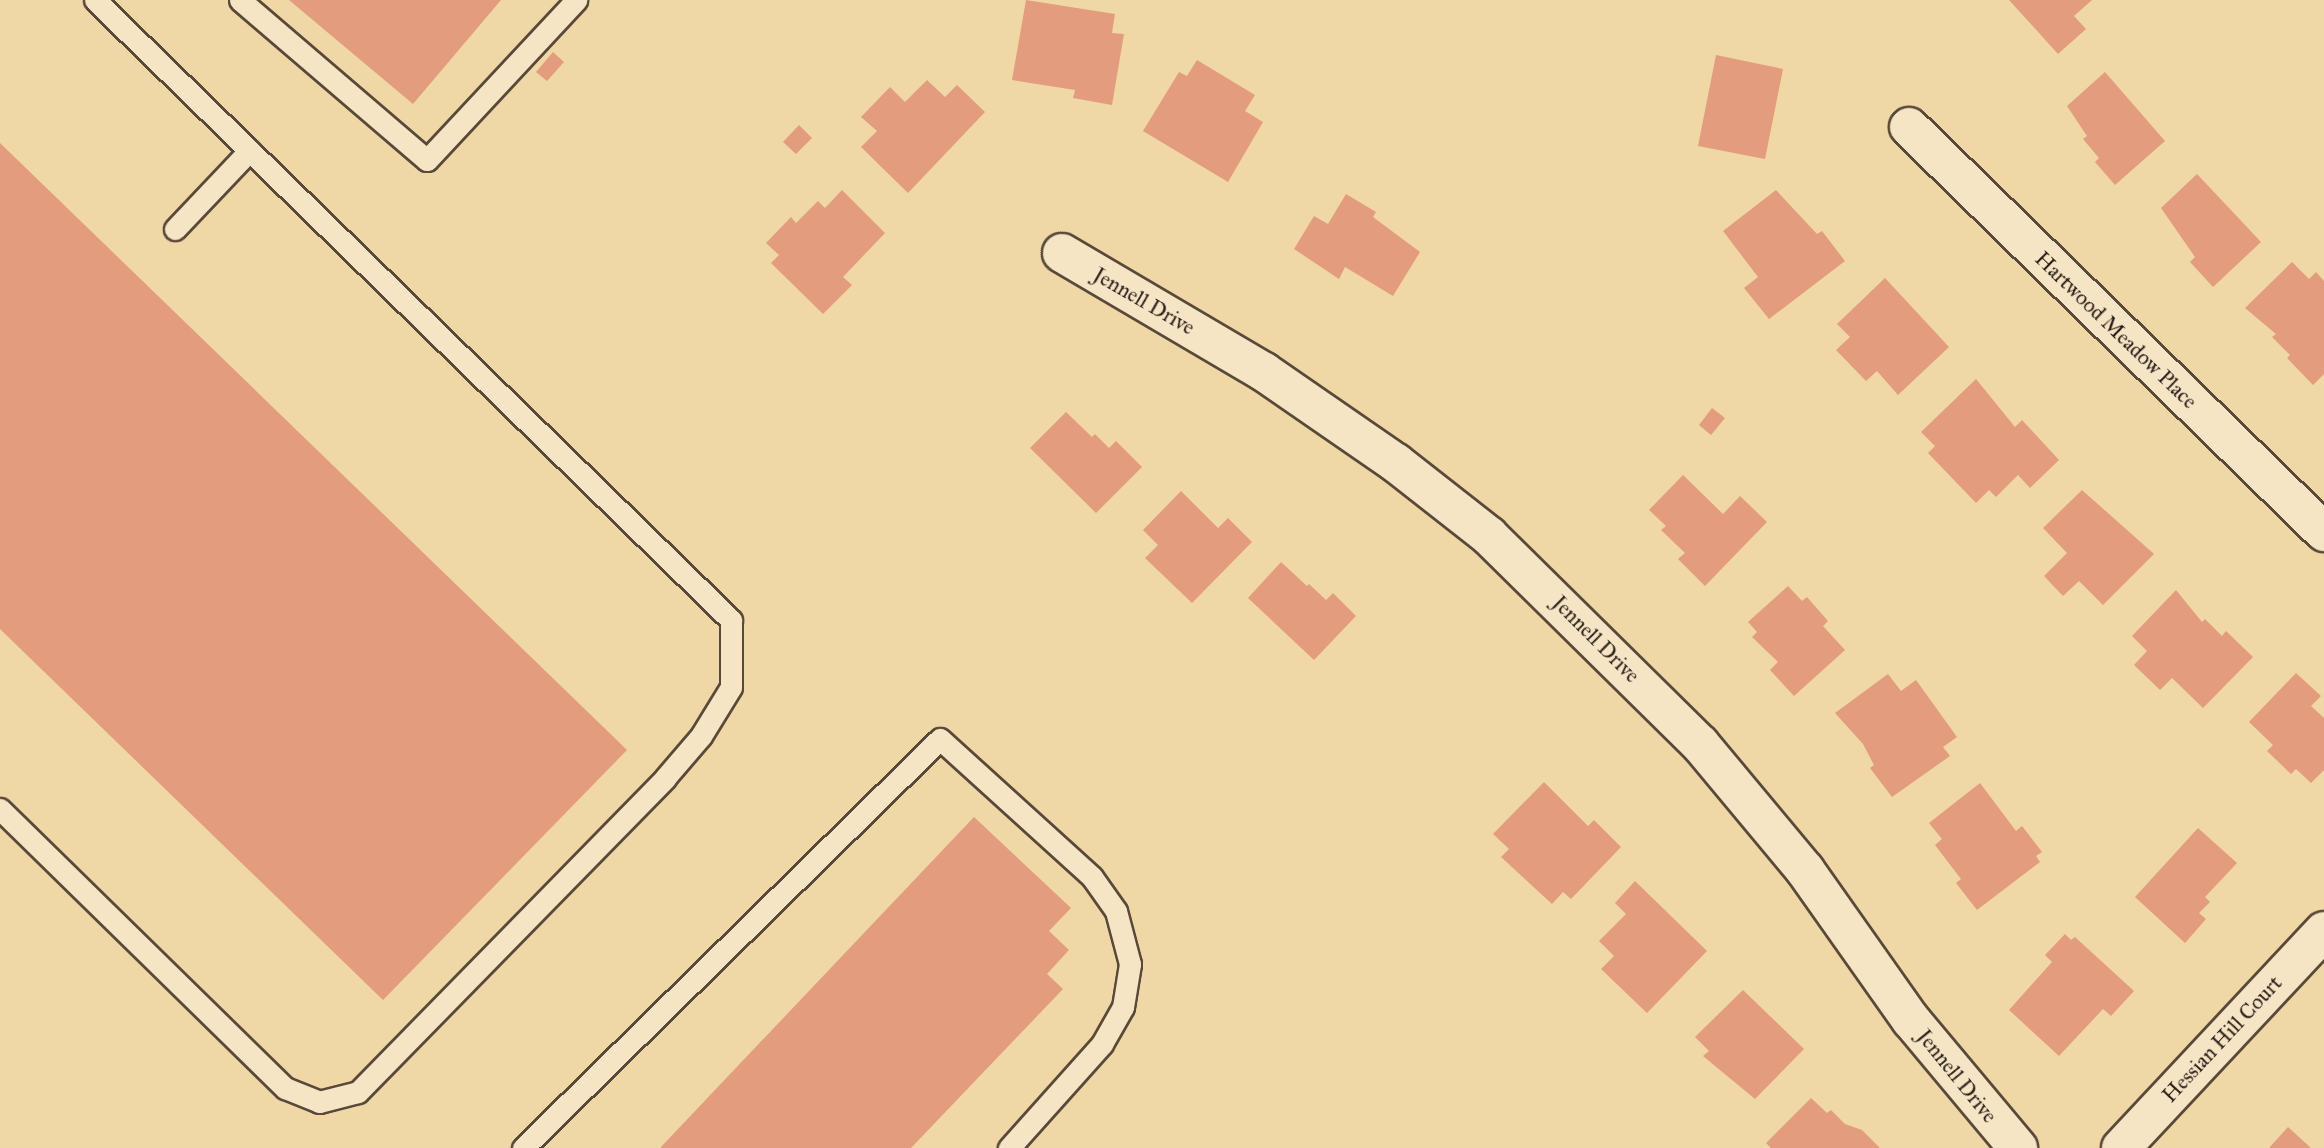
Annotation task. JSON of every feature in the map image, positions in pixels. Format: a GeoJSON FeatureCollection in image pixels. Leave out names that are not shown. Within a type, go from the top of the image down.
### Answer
{"type":"FeatureCollection","features":[{"type":"Feature","properties":{"kind":"street","name":"Hartwood Meadow Place"},"geometry":{"type":"LineString","coordinates":[[1909,127],[2324,532]]}},
{"type":"Feature","properties":{"kind":"street","name":"Jennell Drive"},"geometry":{"type":"LineString","coordinates":[[1062,253],[1264,372],[1396,463],[1499,545],[1700,744],[1805,870],[1911,1020],[2018,1148]]}},
{"type":"Feature","properties":{"kind":"street","name":"Hessian Hill Court"},"geometry":{"type":"LineString","coordinates":[[2121,1148],[2324,931]]}},
{"type":"Feature","properties":{"kind":"lane"},"geometry":{"type":"LineString","coordinates":[[0,809],[285,1088],[318,1102],[358,1092],[665,778],[701,736],[732,687],[731,620],[95,0]]}},
{"type":"Feature","properties":{"kind":"lane"},"geometry":{"type":"LineString","coordinates":[[240,0],[427,160],[576,0]]}},
{"type":"Feature","properties":{"kind":"lane"},"geometry":{"type":"LineString","coordinates":[[175,229],[249,151]]}},
{"type":"Feature","properties":{"kind":"lane"},"geometry":{"type":"LineString","coordinates":[[523,1148],[940,739],[1093,877],[1116,911],[1130,964],[1122,1007],[1102,1044],[1009,1148]]}},
{"type":"Feature","properties":{"kind":"building"},"geometry":{"type":"Polygon","coordinates":[[[289,0],[501,0],[413,104],[289,0]]]}},
{"type":"Feature","properties":{"kind":"building"},"geometry":{"type":"Polygon","coordinates":[[[1026,0],[1115,14],[1112,33],[1124,34],[1112,105],[1073,98],[1075,90],[1012,80],[1026,0]]]}},
{"type":"Feature","properties":{"kind":"building"},"geometry":{"type":"Polygon","coordinates":[[[2009,0],[2092,0],[2074,16],[2086,29],[2058,54],[2009,0]]]}},
{"type":"Feature","properties":{"kind":"building"},"geometry":{"type":"Polygon","coordinates":[[[553,52],[564,62],[547,81],[536,72],[553,52]]]}},
{"type":"Feature","properties":{"kind":"building"},"geometry":{"type":"Polygon","coordinates":[[[1716,55],[1783,69],[1765,159],[1698,146],[1716,55]]]}},
{"type":"Feature","properties":{"kind":"building"},"geometry":{"type":"Polygon","coordinates":[[[1197,60],[1255,95],[1245,111],[1263,122],[1228,182],[1143,131],[1179,72],[1187,76],[1197,60]]]}},
{"type":"Feature","properties":{"kind":"building"},"geometry":{"type":"Polygon","coordinates":[[[2105,72],[2165,141],[2115,185],[2095,162],[2099,158],[2083,139],[2087,136],[2067,106],[2105,72]]]}},
{"type":"Feature","properties":{"kind":"building"},"geometry":{"type":"Polygon","coordinates":[[[927,80],[945,97],[957,85],[985,112],[908,193],[861,147],[877,131],[861,117],[890,87],[905,102],[927,80]]]}},
{"type":"Feature","properties":{"kind":"building"},"geometry":{"type":"Polygon","coordinates":[[[799,125],[812,138],[796,154],[783,142],[799,125]]]}},
{"type":"Feature","properties":{"kind":"building"},"geometry":{"type":"Polygon","coordinates":[[[0,143],[627,750],[383,1000],[0,629],[0,143]]]}},
{"type":"Feature","properties":{"kind":"building"},"geometry":{"type":"Polygon","coordinates":[[[2197,174],[2261,242],[2213,287],[2190,262],[2195,257],[2161,208],[2197,174]]]}},
{"type":"Feature","properties":{"kind":"building"},"geometry":{"type":"Polygon","coordinates":[[[842,190],[885,233],[843,277],[852,285],[823,314],[771,263],[779,255],[766,243],[791,217],[796,223],[818,201],[825,208],[842,190]]]}},
{"type":"Feature","properties":{"kind":"building"},"geometry":{"type":"Polygon","coordinates":[[[1776,190],[1817,234],[1822,231],[1845,261],[1769,319],[1744,288],[1758,277],[1723,231],[1776,190]]]}},
{"type":"Feature","properties":{"kind":"building"},"geometry":{"type":"Polygon","coordinates":[[[1346,194],[1376,212],[1373,217],[1420,252],[1393,296],[1345,267],[1339,279],[1294,249],[1314,216],[1328,224],[1346,194]]]}},
{"type":"Feature","properties":{"kind":"building"},"geometry":{"type":"Polygon","coordinates":[[[2292,262],[2309,279],[2316,272],[2324,281],[2324,374],[2313,385],[2287,358],[2290,355],[2272,337],[2276,334],[2245,308],[2292,262]]]}},
{"type":"Feature","properties":{"kind":"building"},"geometry":{"type":"Polygon","coordinates":[[[1885,278],[1949,347],[1898,395],[1877,371],[1866,381],[1836,350],[1850,337],[1837,324],[1885,278]]]}},
{"type":"Feature","properties":{"kind":"building"},"geometry":{"type":"Polygon","coordinates":[[[1976,379],[2015,427],[2022,420],[2059,460],[2030,488],[2018,475],[1996,497],[1989,490],[1976,503],[1928,453],[1935,446],[1921,432],[1976,379]]]}},
{"type":"Feature","properties":{"kind":"building"},"geometry":{"type":"Polygon","coordinates":[[[1712,408],[1725,418],[1711,435],[1699,425],[1712,408]]]}},
{"type":"Feature","properties":{"kind":"building"},"geometry":{"type":"Polygon","coordinates":[[[1066,412],[1092,437],[1095,434],[1109,448],[1116,441],[1142,467],[1096,513],[1030,448],[1066,412]]]}},
{"type":"Feature","properties":{"kind":"building"},"geometry":{"type":"Polygon","coordinates":[[[1683,475],[1723,514],[1740,496],[1767,522],[1705,586],[1678,559],[1685,553],[1661,530],[1666,526],[1649,510],[1683,475]]]}},
{"type":"Feature","properties":{"kind":"building"},"geometry":{"type":"Polygon","coordinates":[[[2082,490],[2154,554],[2103,605],[2079,581],[2063,596],[2044,576],[2067,553],[2043,528],[2082,490]]]}},
{"type":"Feature","properties":{"kind":"building"},"geometry":{"type":"Polygon","coordinates":[[[1181,491],[1218,528],[1228,518],[1252,542],[1192,603],[1145,558],[1158,545],[1143,530],[1181,491]]]}},
{"type":"Feature","properties":{"kind":"building"},"geometry":{"type":"Polygon","coordinates":[[[1281,562],[1326,600],[1333,593],[1356,616],[1314,660],[1248,598],[1281,562]]]}},
{"type":"Feature","properties":{"kind":"building"},"geometry":{"type":"Polygon","coordinates":[[[1788,586],[1802,601],[1807,597],[1828,621],[1823,626],[1845,650],[1794,696],[1770,670],[1778,662],[1752,637],[1757,632],[1748,622],[1788,586]]]}},
{"type":"Feature","properties":{"kind":"building"},"geometry":{"type":"Polygon","coordinates":[[[2176,590],[2202,622],[2205,619],[2222,636],[2226,631],[2253,657],[2203,708],[2172,678],[2160,690],[2134,665],[2147,651],[2132,636],[2176,590]]]}},
{"type":"Feature","properties":{"kind":"building"},"geometry":{"type":"Polygon","coordinates":[[[2296,673],[2321,696],[2311,706],[2324,718],[2324,770],[2311,783],[2296,769],[2291,774],[2267,751],[2273,745],[2249,722],[2296,673]]]}},
{"type":"Feature","properties":{"kind":"building"},"geometry":{"type":"Polygon","coordinates":[[[1888,674],[1901,691],[1916,680],[1957,737],[1943,747],[1950,756],[1892,797],[1870,768],[1874,765],[1863,744],[1835,713],[1888,674]]]}},
{"type":"Feature","properties":{"kind":"building"},"geometry":{"type":"Polygon","coordinates":[[[1544,782],[1588,826],[1594,820],[1621,847],[1571,899],[1563,892],[1552,904],[1501,857],[1509,849],[1493,834],[1544,782]]]}},
{"type":"Feature","properties":{"kind":"building"},"geometry":{"type":"Polygon","coordinates":[[[1980,783],[2016,831],[2022,826],[2042,852],[2036,856],[2040,862],[1977,910],[1956,883],[1961,879],[1935,845],[1942,839],[1929,823],[1980,783]]]}},
{"type":"Feature","properties":{"kind":"building"},"geometry":{"type":"Polygon","coordinates":[[[974,817],[1071,908],[1049,931],[1069,950],[1047,974],[1063,989],[911,1148],[660,1148],[974,817]]]}},
{"type":"Feature","properties":{"kind":"building"},"geometry":{"type":"Polygon","coordinates":[[[2198,828],[2237,863],[2205,897],[2210,902],[2199,913],[2206,919],[2185,943],[2135,897],[2198,828]]]}},
{"type":"Feature","properties":{"kind":"building"},"geometry":{"type":"Polygon","coordinates":[[[1635,881],[1707,951],[1647,1013],[1601,969],[1614,956],[1599,941],[1626,914],[1615,903],[1635,881]]]}},
{"type":"Feature","properties":{"kind":"building"},"geometry":{"type":"Polygon","coordinates":[[[2065,934],[2071,940],[2075,937],[2134,991],[2111,1016],[2103,1009],[2059,1056],[2009,1010],[2052,962],[2045,955],[2065,934]]]}},
{"type":"Feature","properties":{"kind":"building"},"geometry":{"type":"Polygon","coordinates":[[[1743,990],[1804,1049],[1755,1099],[1703,1056],[1709,1051],[1695,1037],[1743,990]]]}},
{"type":"Feature","properties":{"kind":"building"},"geometry":{"type":"Polygon","coordinates":[[[1811,1098],[1827,1113],[1831,1110],[1845,1124],[1862,1130],[1880,1148],[1771,1148],[1766,1143],[1811,1098]]]}},
{"type":"Feature","properties":{"kind":"building"},"geometry":{"type":"Polygon","coordinates":[[[2288,1127],[2311,1148],[2269,1148],[2288,1127]]]}}]}
